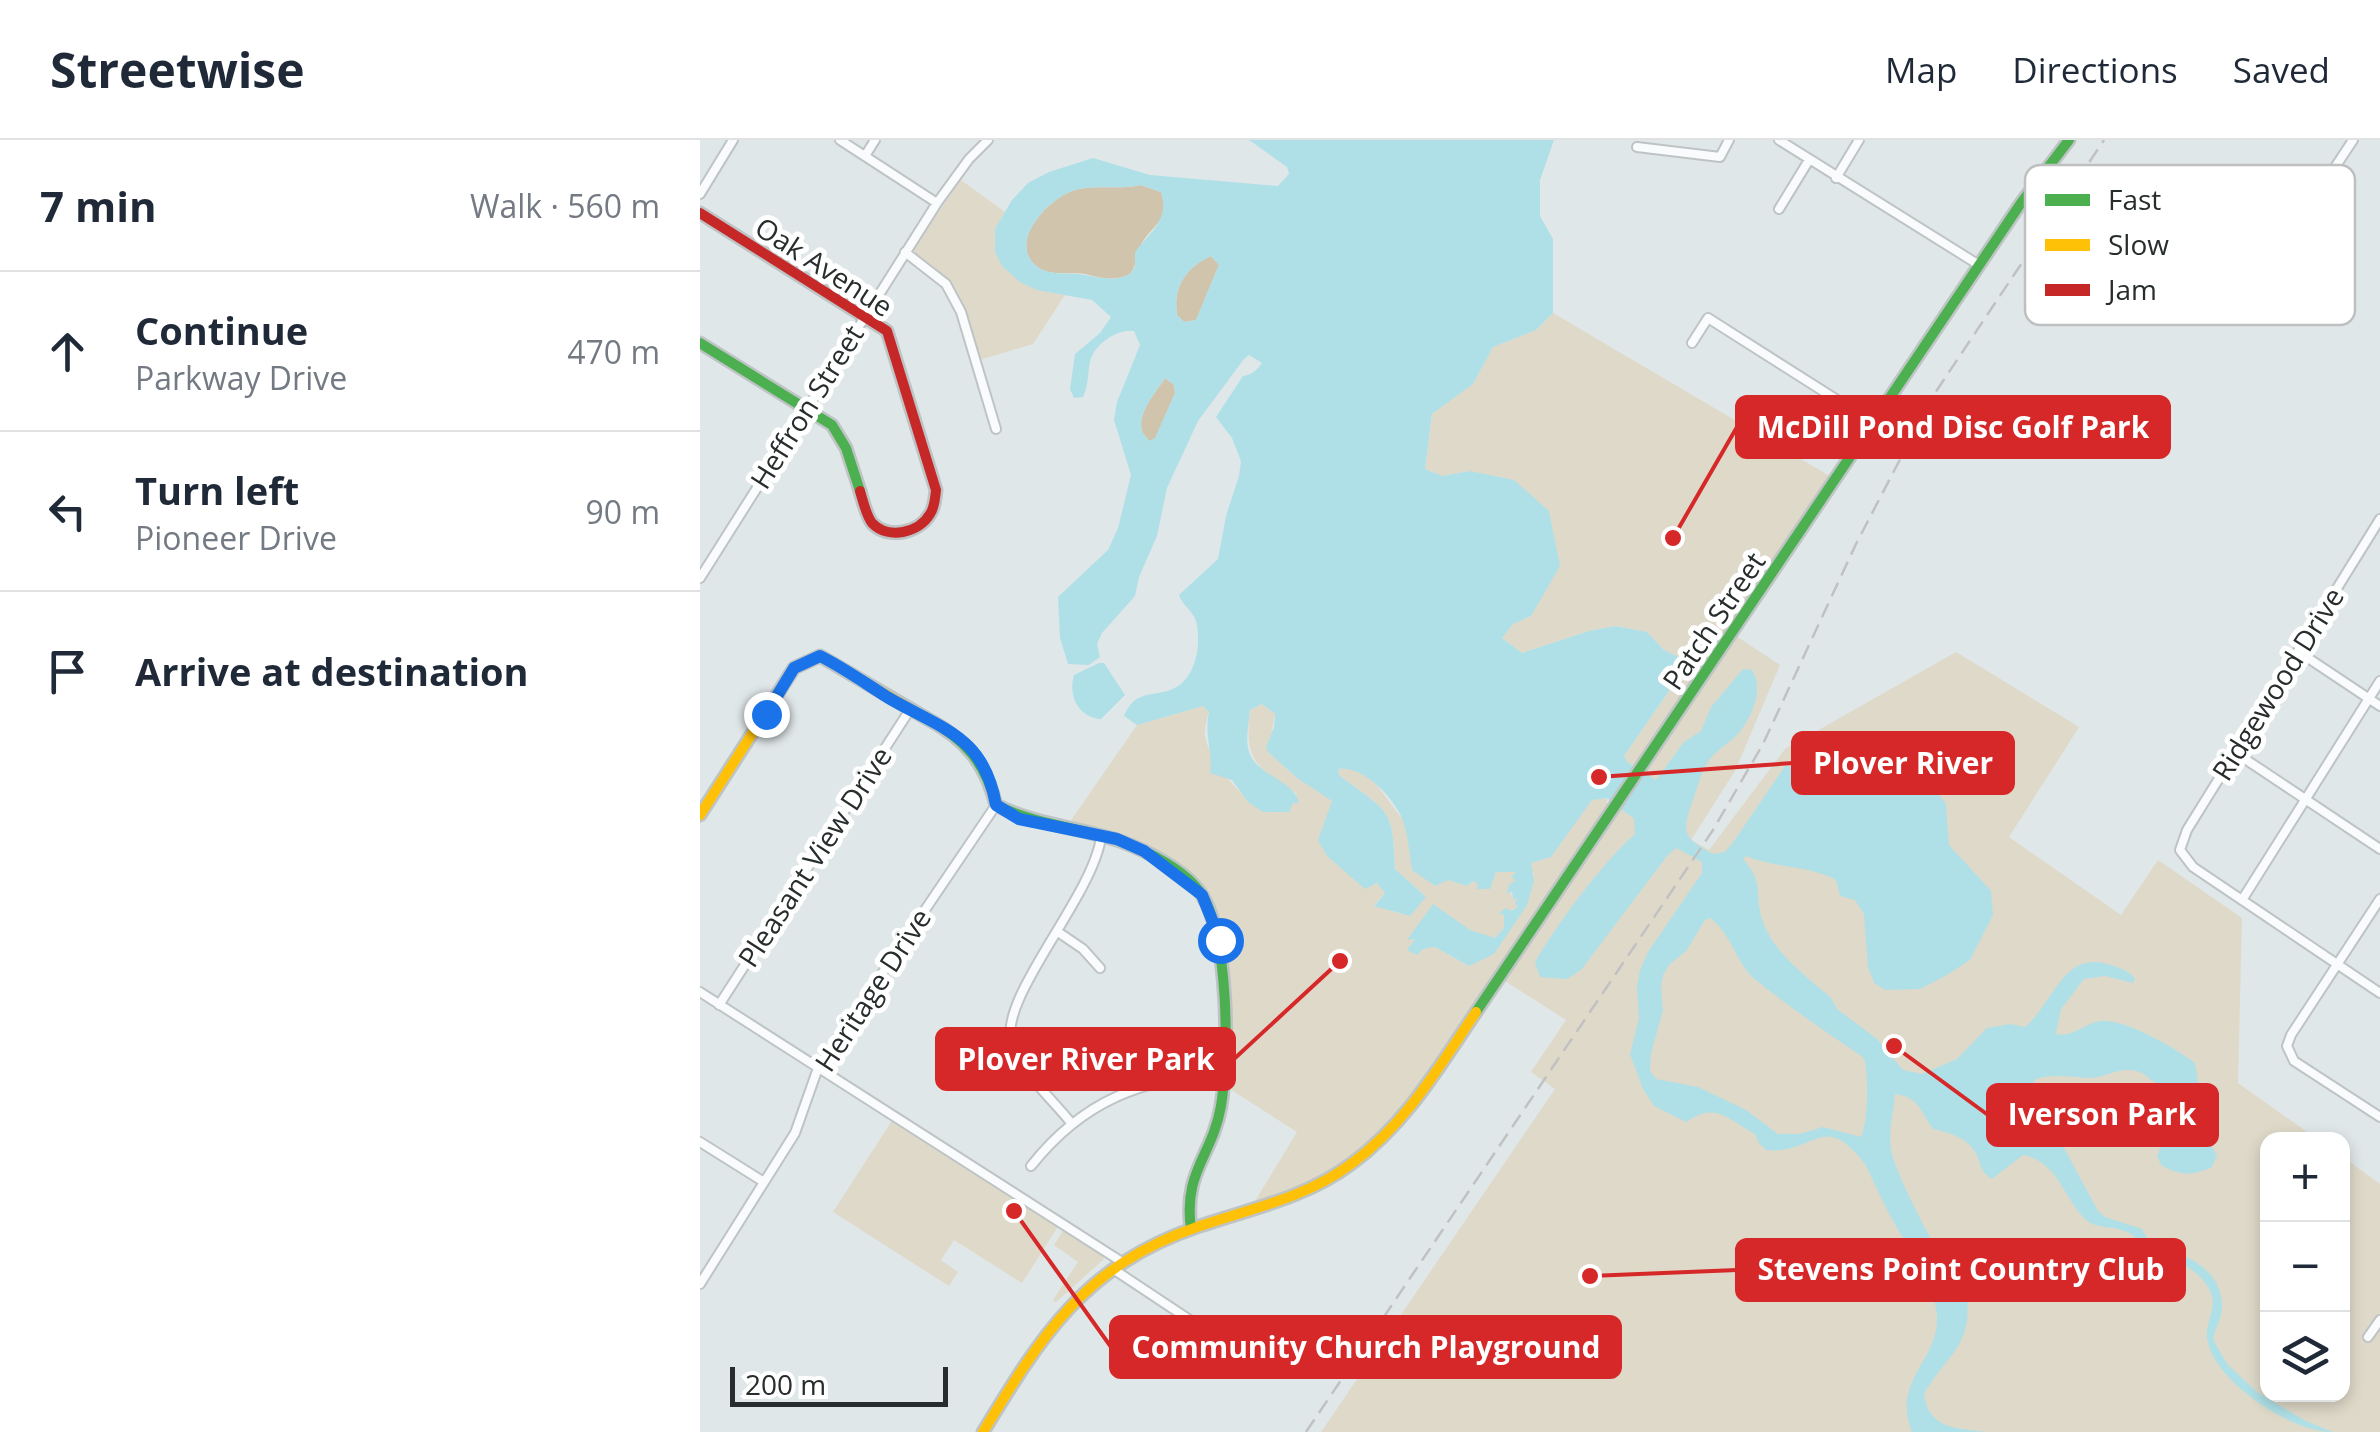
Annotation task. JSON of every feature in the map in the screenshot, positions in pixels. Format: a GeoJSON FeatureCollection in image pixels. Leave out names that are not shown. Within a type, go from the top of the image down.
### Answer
{"type":"FeatureCollection","features":[{"type":"Feature","properties":{"kind":"street"},"geometry":{"type":"LineString","coordinates":[[700,194],[733,140]]}},
{"type":"Feature","properties":{"kind":"street"},"geometry":{"type":"LineString","coordinates":[[840,140],[937,202]]}},
{"type":"Feature","properties":{"kind":"street"},"geometry":{"type":"LineString","coordinates":[[865,156],[875,140]]}},
{"type":"Feature","properties":{"kind":"street","name":"Heffron Street"},"geometry":{"type":"LineString","coordinates":[[700,578],[937,202],[988,140]]}},
{"type":"Feature","properties":{"kind":"street"},"geometry":{"type":"LineString","coordinates":[[1637,147],[1720,156],[1729,140]]}},
{"type":"Feature","properties":{"kind":"street"},"geometry":{"type":"LineString","coordinates":[[1779,140],[1980,265]]}},
{"type":"Feature","properties":{"kind":"street"},"geometry":{"type":"LineString","coordinates":[[1836,178],[1859,140]]}},
{"type":"Feature","properties":{"kind":"street","name":"Patch Street"},"geometry":{"type":"LineString","coordinates":[[2050,165],[2069,140]]}},
{"type":"Feature","properties":{"kind":"street"},"geometry":{"type":"LineString","coordinates":[[2336,165],[2353,140]]}},
{"type":"Feature","properties":{"kind":"street"},"geometry":{"type":"LineString","coordinates":[[1778,209],[1809,160]]}},
{"type":"Feature","properties":{"kind":"street","name":"Patch Street"},"geometry":{"type":"LineString","coordinates":[[983,1432],[1045,1336],[1088,1289],[1118,1266],[1191,1229],[1324,1182],[1360,1158],[1394,1127],[1415,1102],[1614,809],[2025,198]]}},
{"type":"Feature","properties":{"kind":"street","name":"Oak Avenue"},"geometry":{"type":"LineString","coordinates":[[700,213],[887,332],[936,490],[933,511],[921,526],[903,533],[884,531],[870,521],[846,448],[832,425],[807,410]]}},
{"type":"Feature","properties":{"kind":"street"},"geometry":{"type":"LineString","coordinates":[[906,252],[946,284],[954,298],[996,428]]}},
{"type":"Feature","properties":{"kind":"street"},"geometry":{"type":"LineString","coordinates":[[1692,343],[1708,318],[1875,424]]}},
{"type":"Feature","properties":{"kind":"street"},"geometry":{"type":"LineString","coordinates":[[700,344],[807,410]]}},
{"type":"Feature","properties":{"kind":"street","name":"Ridgewood Drive"},"geometry":{"type":"LineString","coordinates":[[2242,900],[2193,867],[2180,850],[2187,830],[2376,535],[2380,520]]}},
{"type":"Feature","properties":{"kind":"street"},"geometry":{"type":"LineString","coordinates":[[2299,652],[2380,706]]}},
{"type":"Feature","properties":{"kind":"street"},"geometry":{"type":"LineString","coordinates":[[700,814],[794,668],[820,656],[956,734],[980,756],[992,778],[996,805],[1019,819],[1130,843],[1202,895],[1220,940],[1223,1071],[1217,1123],[1191,1176],[1187,1204],[1191,1229]]}},
{"type":"Feature","properties":{"kind":"street"},"geometry":{"type":"LineString","coordinates":[[2380,680],[2242,900],[2380,992]]}},
{"type":"Feature","properties":{"kind":"street","name":"Pleasant View Drive"},"geometry":{"type":"LineString","coordinates":[[719,1005],[911,708]]}},
{"type":"Feature","properties":{"kind":"street"},"geometry":{"type":"LineString","coordinates":[[2236,753],[2380,849]]}},
{"type":"Feature","properties":{"kind":"street","name":"Heritage Drive"},"geometry":{"type":"LineString","coordinates":[[700,1284],[798,1125],[818,1068],[996,805]]}},
{"type":"Feature","properties":{"kind":"street"},"geometry":{"type":"LineString","coordinates":[[1072,1124],[1018,1058],[1009,1030],[1018,998],[1091,875],[1101,836]]}},
{"type":"Feature","properties":{"kind":"street"},"geometry":{"type":"LineString","coordinates":[[2380,899],[2291,1035],[2288,1052],[2301,1065],[2380,1117]]}},
{"type":"Feature","properties":{"kind":"street"},"geometry":{"type":"LineString","coordinates":[[1058,932],[1083,949],[1100,968]]}},
{"type":"Feature","properties":{"kind":"street"},"geometry":{"type":"LineString","coordinates":[[700,992],[1118,1266],[1226,1344]]}},
{"type":"Feature","properties":{"kind":"street"},"geometry":{"type":"LineString","coordinates":[[1031,1166],[1072,1124],[1113,1096],[1172,1077],[1223,1071]]}},
{"type":"Feature","properties":{"kind":"street"},"geometry":{"type":"LineString","coordinates":[[700,1142],[764,1182]]}},
{"type":"Feature","properties":{"kind":"street"},"geometry":{"type":"LineString","coordinates":[[2368,1337],[2380,1320]]}},
{"type":"Feature","properties":{"kind":"shaded area"},"geometry":{"type":"Polygon","coordinates":[[[961,180],[1005,212],[995,229],[1018,276],[1034,288],[1065,295],[1033,344],[979,360],[953,288],[912,250],[961,180]]]}},
{"type":"Feature","properties":{"kind":"shaded area"},"geometry":{"type":"Polygon","coordinates":[[[1141,185],[1161,192],[1164,209],[1142,243],[1130,274],[1108,278],[1049,272],[1030,258],[1026,248],[1033,224],[1062,196],[1080,189],[1141,185]]]}},
{"type":"Feature","properties":{"kind":"shaded area"},"geometry":{"type":"Polygon","coordinates":[[[1211,256],[1219,265],[1196,320],[1184,322],[1177,315],[1179,287],[1194,266],[1211,256]]]}},
{"type":"Feature","properties":{"kind":"shaded area"},"geometry":{"type":"Polygon","coordinates":[[[1553,313],[1833,478],[1730,632],[1780,665],[1735,771],[1691,840],[1709,850],[1785,749],[1956,652],[2079,727],[2009,837],[2121,915],[2158,860],[2242,918],[2238,1083],[2307,1132],[2260,1132],[2260,1402],[2350,1402],[2350,1162],[2380,1184],[2380,1432],[1321,1432],[1555,1089],[1531,1072],[1566,1020],[1500,978],[1415,1102],[1348,1167],[1249,1211],[1297,1132],[1222,1084],[1220,940],[1203,895],[1130,843],[1065,829],[1137,725],[1203,706],[1209,712],[1205,733],[1209,749],[1230,781],[1260,807],[1275,812],[1287,808],[1297,794],[1263,769],[1251,752],[1250,710],[1262,704],[1275,714],[1268,752],[1297,778],[1333,801],[1318,840],[1382,886],[1385,893],[1374,905],[1401,914],[1426,897],[1395,869],[1392,833],[1385,812],[1339,775],[1337,769],[1355,768],[1376,784],[1448,880],[1467,886],[1473,881],[1490,889],[1496,872],[1517,872],[1509,889],[1513,899],[1517,898],[1518,907],[1505,914],[1504,928],[1495,938],[1467,929],[1444,912],[1427,914],[1409,938],[1413,942],[1423,949],[1435,947],[1469,966],[1527,905],[1534,874],[1531,863],[1551,857],[1591,800],[1607,798],[1607,812],[1637,768],[1626,762],[1624,756],[1689,662],[1664,650],[1647,632],[1616,626],[1522,653],[1502,638],[1513,624],[1531,616],[1470,471],[1442,476],[1425,469],[1432,414],[1473,384],[1493,347],[1536,330],[1553,313]]]}},
{"type":"Feature","properties":{"kind":"shaded area"},"geometry":{"type":"Polygon","coordinates":[[[1165,378],[1174,385],[1175,393],[1155,439],[1149,441],[1142,432],[1142,417],[1165,378]]]}},
{"type":"Feature","properties":{"kind":"shaded area"},"geometry":{"type":"Polygon","coordinates":[[[893,1119],[1059,1225],[1022,1283],[954,1240],[941,1260],[958,1272],[949,1286],[833,1212],[893,1119]]]}},
{"type":"Feature","properties":{"kind":"shaded area"},"geometry":{"type":"Polygon","coordinates":[[[1064,1229],[1102,1253],[1104,1259],[1056,1302],[1053,1300],[1078,1262],[1054,1245],[1064,1229]]]}},
{"type":"Feature","properties":{"kind":"water"},"geometry":{"type":"Polygon","coordinates":[[[1249,140],[1554,140],[1540,180],[1540,216],[1553,239],[1553,313],[1536,330],[1493,347],[1473,384],[1432,414],[1425,469],[1442,476],[1470,471],[1514,480],[1549,511],[1560,566],[1531,616],[1513,624],[1502,638],[1522,653],[1616,626],[1647,632],[1664,650],[1689,662],[1624,756],[1656,780],[1684,742],[1701,731],[1711,707],[1743,669],[1752,670],[1757,695],[1751,713],[1737,735],[1708,762],[1688,816],[1688,835],[1713,854],[1725,852],[1734,841],[1785,766],[1810,769],[1827,759],[1852,760],[1872,766],[1906,768],[1930,783],[1946,804],[1949,845],[1991,891],[1993,915],[1970,960],[1920,989],[1885,990],[1874,983],[1868,967],[1864,914],[1855,900],[1840,896],[1836,880],[1746,856],[1743,859],[1754,875],[1762,919],[1773,942],[1831,998],[1837,1009],[1877,1039],[1903,1070],[1922,1074],[1957,1059],[1987,1028],[2010,1024],[2025,1027],[2060,982],[2080,965],[2107,964],[2135,978],[2133,983],[2105,976],[2084,979],[2061,1009],[2056,1034],[2110,1021],[2149,1035],[2195,1063],[2200,1094],[2212,1111],[2203,1133],[2217,1155],[2212,1167],[2186,1174],[2161,1165],[2157,1156],[2169,1124],[2170,1105],[2160,1088],[2140,1072],[2118,1071],[2094,1078],[2040,1078],[2034,1080],[2036,1093],[2065,1119],[2063,1146],[2098,1211],[2142,1229],[2150,1243],[2187,1257],[2216,1282],[2222,1308],[2213,1339],[2227,1364],[2260,1394],[2260,1402],[2274,1402],[2332,1432],[2278,1415],[2241,1389],[2226,1374],[2208,1343],[2213,1303],[2197,1274],[2155,1256],[2130,1233],[2085,1219],[2052,1172],[2035,1159],[2023,1155],[1992,1179],[1967,1143],[1933,1129],[1914,1101],[1895,1094],[1890,1135],[1895,1163],[1924,1225],[1967,1298],[1961,1340],[1924,1394],[1927,1406],[1945,1425],[1986,1432],[1912,1432],[1907,1399],[1936,1332],[1935,1304],[1926,1279],[1865,1164],[1839,1139],[1818,1138],[1783,1150],[1766,1150],[1755,1134],[1721,1114],[1706,1113],[1686,1122],[1654,1106],[1630,1054],[1639,1019],[1640,970],[1702,873],[1702,862],[1676,848],[1581,970],[1567,979],[1540,977],[1535,962],[1555,930],[1595,877],[1635,834],[1634,819],[1607,798],[1592,800],[1551,857],[1531,863],[1534,881],[1527,905],[1494,954],[1469,966],[1435,947],[1423,949],[1417,955],[1407,950],[1415,939],[1407,940],[1433,904],[1470,930],[1495,938],[1504,928],[1504,915],[1499,913],[1518,907],[1517,898],[1513,899],[1512,892],[1507,893],[1516,880],[1511,877],[1516,872],[1496,872],[1490,889],[1477,889],[1478,884],[1473,881],[1467,886],[1448,880],[1435,886],[1412,870],[1405,827],[1389,798],[1366,776],[1338,769],[1339,775],[1385,812],[1392,833],[1395,869],[1426,897],[1410,916],[1374,906],[1385,893],[1377,883],[1365,889],[1327,856],[1318,840],[1332,801],[1297,778],[1268,752],[1275,714],[1262,704],[1250,710],[1249,752],[1259,767],[1296,795],[1299,803],[1293,803],[1289,812],[1263,812],[1248,802],[1232,780],[1210,773],[1209,712],[1203,706],[1137,725],[1124,716],[1138,698],[1179,686],[1195,661],[1196,621],[1179,595],[1218,559],[1241,461],[1232,438],[1216,417],[1243,376],[1262,363],[1249,355],[1198,421],[1167,488],[1157,536],[1135,596],[1102,633],[1097,644],[1100,657],[1089,665],[1068,664],[1060,638],[1058,597],[1108,550],[1118,528],[1131,475],[1114,420],[1117,402],[1140,345],[1134,331],[1104,341],[1092,356],[1083,397],[1074,398],[1070,389],[1075,354],[1100,333],[1111,317],[1092,300],[1037,290],[1020,282],[1002,266],[995,252],[995,229],[1012,200],[1028,183],[1093,158],[1150,175],[1278,186],[1289,174],[1287,167],[1249,140]],[[1141,185],[1088,188],[1062,196],[1033,224],[1026,248],[1030,258],[1049,272],[1108,279],[1130,274],[1135,267],[1135,252],[1157,225],[1163,210],[1161,192],[1141,185]],[[1211,256],[1188,273],[1179,287],[1177,315],[1184,322],[1196,320],[1219,265],[1211,256]],[[1165,378],[1142,417],[1142,432],[1149,441],[1155,438],[1175,393],[1174,385],[1165,378]],[[1710,918],[1663,975],[1663,1010],[1650,1071],[1656,1079],[1698,1087],[1746,1110],[1778,1134],[1800,1134],[1823,1127],[1861,1137],[1867,1098],[1864,1058],[1756,980],[1710,918]]]}},
{"type":"Feature","properties":{"kind":"water"},"geometry":{"type":"Polygon","coordinates":[[[1104,663],[1125,695],[1101,719],[1081,710],[1072,690],[1074,675],[1104,663]]]}},
{"type":"Feature","properties":{"kind":"railway"},"geometry":{"type":"LineString","coordinates":[[2087,165],[2104,140]]}},
{"type":"Feature","properties":{"kind":"railway"},"geometry":{"type":"LineString","coordinates":[[1306,1432],[1713,830],[1763,744],[1856,544],[1933,396],[2025,258]]}},
{"type":"Feature","properties":{"kind":"traffic: fast"},"geometry":{"type":"LineString","coordinates":[[2050,165],[2069,140]]}},
{"type":"Feature","properties":{"kind":"traffic: fast"},"geometry":{"type":"LineString","coordinates":[[1476,1012],[2025,198]]}},
{"type":"Feature","properties":{"kind":"traffic: fast"},"geometry":{"type":"LineString","coordinates":[[700,343],[832,425],[846,448],[860,491]]}},
{"type":"Feature","properties":{"kind":"traffic: fast"},"geometry":{"type":"LineString","coordinates":[[926,718],[952,734],[972,753],[986,776],[996,805],[1131,845],[1176,870],[1202,895],[1211,914],[1222,967],[1225,1058],[1217,1124],[1191,1192],[1191,1229]]}},
{"type":"Feature","properties":{"kind":"traffic: slow"},"geometry":{"type":"LineString","coordinates":[[700,815],[794,668],[820,656],[926,718]]}},
{"type":"Feature","properties":{"kind":"traffic: slow"},"geometry":{"type":"LineString","coordinates":[[983,1432],[1047,1335],[1095,1283],[1158,1243],[1296,1194],[1351,1164],[1405,1113],[1476,1012]]}},
{"type":"Feature","properties":{"kind":"traffic: jam"},"geometry":{"type":"LineString","coordinates":[[700,213],[887,331],[936,490],[934,502],[919,526],[894,533],[872,523],[860,491]]}},
{"type":"Feature","properties":{"kind":"place","name":"McDill Pond Disc Golf Park"},"geometry":{"type":"Point","coordinates":[1673,538]}},
{"type":"Feature","properties":{"kind":"place","name":"Plover River"},"geometry":{"type":"Point","coordinates":[1599,777]}},
{"type":"Feature","properties":{"kind":"place","name":"Plover River Park"},"geometry":{"type":"Point","coordinates":[1340,961]}},
{"type":"Feature","properties":{"kind":"place","name":"Iverson Park"},"geometry":{"type":"Point","coordinates":[1894,1046]}},
{"type":"Feature","properties":{"kind":"place","name":"Community Church Playground"},"geometry":{"type":"Point","coordinates":[1014,1211]}},
{"type":"Feature","properties":{"kind":"place","name":"Stevens Point Country Club"},"geometry":{"type":"Point","coordinates":[1590,1276]}},
{"type":"Feature","properties":{"kind":"route"},"geometry":{"type":"LineString","coordinates":[[766,714],[794,668],[820,656],[956,734],[980,756],[992,778],[996,805],[1019,819],[1117,839],[1157,859],[1202,895],[1220,940]]}}]}
